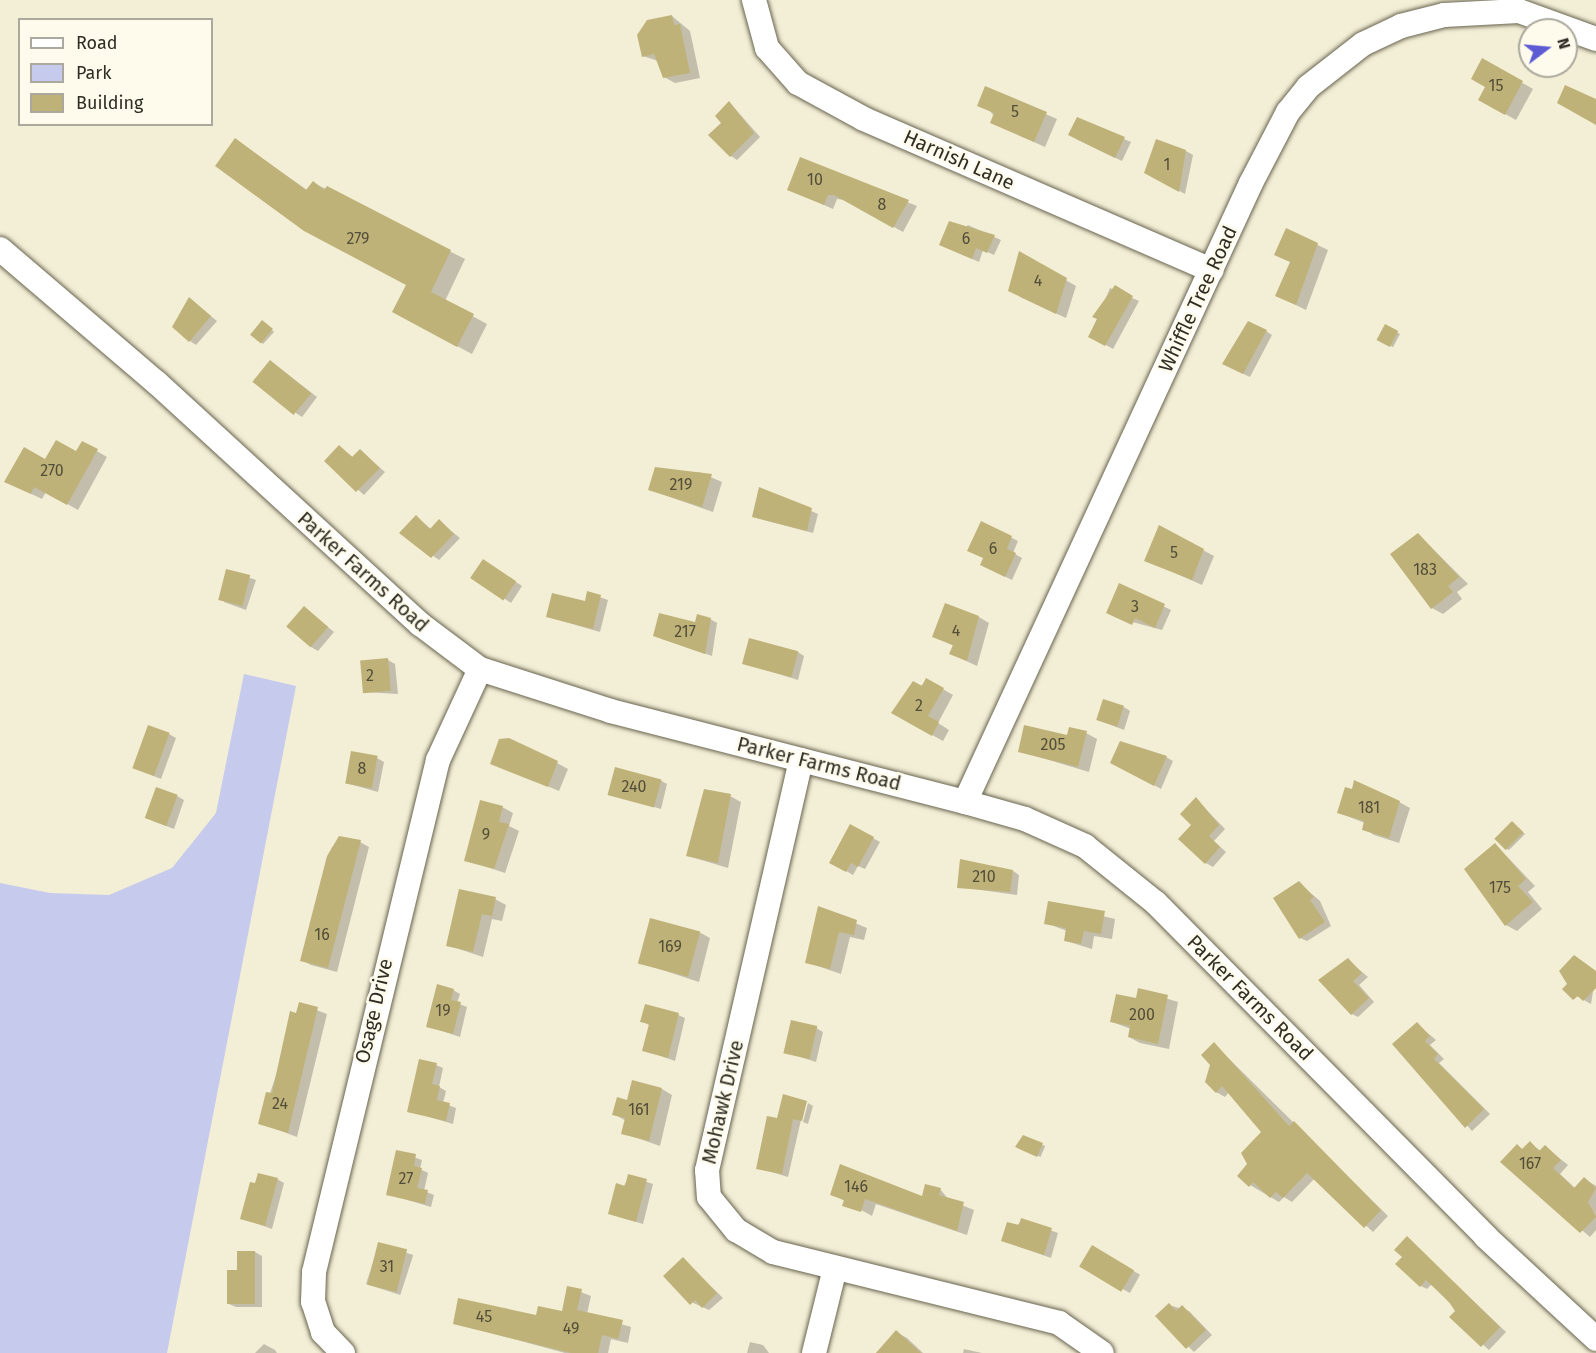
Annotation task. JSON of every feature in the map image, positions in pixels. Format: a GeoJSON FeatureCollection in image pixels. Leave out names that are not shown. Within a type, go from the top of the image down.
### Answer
{"type":"FeatureCollection","features":[{"type":"Feature","properties":{"kind":"street","name":"Harnish Lane"},"geometry":{"type":"LineString","coordinates":[[754,0],[767,48],[798,83],[864,119],[1212,270]]}},
{"type":"Feature","properties":{"kind":"street","name":"Whiffle Tree Road"},"geometry":{"type":"LineString","coordinates":[[965,802],[1212,270],[1288,112],[1333,64],[1363,44],[1401,26],[1485,12],[1519,11],[1596,39]]}},
{"type":"Feature","properties":{"kind":"street","name":"Parker Farms Road"},"geometry":{"type":"LineString","coordinates":[[0,249],[157,384],[420,624],[480,669],[544,693],[965,802],[1062,834],[1122,874],[1486,1238],[1596,1339]]}},
{"type":"Feature","properties":{"kind":"street","name":"Osage Drive"},"geometry":{"type":"LineString","coordinates":[[343,1353],[320,1322],[313,1302],[314,1272],[438,760],[480,669]]}},
{"type":"Feature","properties":{"kind":"street","name":"Mohawk Drive"},"geometry":{"type":"LineString","coordinates":[[801,760],[707,1170],[709,1197],[736,1230],[773,1252],[1059,1323],[1102,1353]]}},
{"type":"Feature","properties":{"kind":"street"},"geometry":{"type":"LineString","coordinates":[[814,1353],[835,1268]]}},
{"type":"Feature","properties":{"kind":"green space"},"geometry":{"type":"Polygon","coordinates":[[[244,674],[296,686],[167,1353],[0,1353],[0,883],[50,893],[109,895],[172,868],[216,813],[244,674]]]}},
{"type":"Feature","properties":{"kind":"building"},"geometry":{"type":"Polygon","coordinates":[[[672,15],[674,25],[680,24],[690,73],[663,78],[654,54],[642,57],[637,35],[647,20],[672,15]]]}},
{"type":"Feature","properties":{"kind":"building"},"geometry":{"type":"Polygon","coordinates":[[[1482,58],[1523,81],[1505,115],[1478,100],[1485,87],[1471,79],[1482,58]]]}},
{"type":"Feature","properties":{"kind":"building"},"geometry":{"type":"Polygon","coordinates":[[[1565,85],[1596,99],[1596,125],[1557,103],[1565,85]]]}},
{"type":"Feature","properties":{"kind":"building"},"geometry":{"type":"Polygon","coordinates":[[[985,86],[1047,112],[1034,142],[990,123],[994,113],[977,106],[985,86]]]}},
{"type":"Feature","properties":{"kind":"building"},"geometry":{"type":"Polygon","coordinates":[[[729,101],[754,133],[730,157],[708,135],[721,123],[715,116],[729,101]]]}},
{"type":"Feature","properties":{"kind":"building"},"geometry":{"type":"Polygon","coordinates":[[[1077,117],[1125,137],[1115,158],[1068,135],[1077,117]]]}},
{"type":"Feature","properties":{"kind":"building"},"geometry":{"type":"Polygon","coordinates":[[[235,138],[306,190],[313,181],[324,190],[327,186],[451,250],[431,292],[474,314],[457,347],[392,312],[406,285],[304,231],[215,166],[235,138]]]}},
{"type":"Feature","properties":{"kind":"building"},"geometry":{"type":"Polygon","coordinates":[[[1156,139],[1186,150],[1179,192],[1144,173],[1156,139]]]}},
{"type":"Feature","properties":{"kind":"building"},"geometry":{"type":"Polygon","coordinates":[[[800,157],[909,200],[893,228],[834,195],[828,195],[824,205],[787,190],[800,157]]]}},
{"type":"Feature","properties":{"kind":"building"},"geometry":{"type":"Polygon","coordinates":[[[949,221],[995,235],[987,253],[976,248],[972,259],[939,245],[949,221]]]}},
{"type":"Feature","properties":{"kind":"building"},"geometry":{"type":"Polygon","coordinates":[[[1286,228],[1318,243],[1296,305],[1275,296],[1290,262],[1274,255],[1286,228]]]}},
{"type":"Feature","properties":{"kind":"building"},"geometry":{"type":"Polygon","coordinates":[[[1019,251],[1067,278],[1056,314],[1008,291],[1019,251]]]}},
{"type":"Feature","properties":{"kind":"building"},"geometry":{"type":"Polygon","coordinates":[[[1115,285],[1133,296],[1105,346],[1088,337],[1097,319],[1092,317],[1115,285]]]}},
{"type":"Feature","properties":{"kind":"building"},"geometry":{"type":"Polygon","coordinates":[[[189,297],[211,316],[189,342],[172,327],[189,297]]]}},
{"type":"Feature","properties":{"kind":"building"},"geometry":{"type":"Polygon","coordinates":[[[262,320],[273,329],[261,344],[250,335],[262,320]]]}},
{"type":"Feature","properties":{"kind":"building"},"geometry":{"type":"Polygon","coordinates":[[[1248,321],[1267,330],[1243,374],[1222,364],[1248,321]]]}},
{"type":"Feature","properties":{"kind":"building"},"geometry":{"type":"Polygon","coordinates":[[[1385,324],[1398,331],[1390,347],[1377,340],[1385,324]]]}},
{"type":"Feature","properties":{"kind":"building"},"geometry":{"type":"Polygon","coordinates":[[[270,360],[311,393],[294,415],[252,382],[270,360]]]}},
{"type":"Feature","properties":{"kind":"building"},"geometry":{"type":"Polygon","coordinates":[[[56,440],[76,451],[82,441],[98,449],[67,505],[34,487],[31,494],[4,482],[24,447],[45,459],[56,440]]]}},
{"type":"Feature","properties":{"kind":"building"},"geometry":{"type":"Polygon","coordinates":[[[339,445],[352,457],[360,449],[380,468],[356,492],[324,461],[339,445]]]}},
{"type":"Feature","properties":{"kind":"building"},"geometry":{"type":"Polygon","coordinates":[[[655,467],[712,474],[702,507],[648,490],[655,467]]]}},
{"type":"Feature","properties":{"kind":"building"},"geometry":{"type":"Polygon","coordinates":[[[759,487],[812,508],[807,531],[752,517],[759,487]]]}},
{"type":"Feature","properties":{"kind":"building"},"geometry":{"type":"Polygon","coordinates":[[[416,515],[430,529],[439,519],[454,534],[431,558],[399,533],[416,515]]]}},
{"type":"Feature","properties":{"kind":"building"},"geometry":{"type":"Polygon","coordinates":[[[981,521],[1012,536],[1007,549],[1016,553],[1005,577],[980,565],[983,558],[967,551],[981,521]]]}},
{"type":"Feature","properties":{"kind":"building"},"geometry":{"type":"Polygon","coordinates":[[[1159,525],[1204,549],[1192,580],[1144,561],[1159,525]]]}},
{"type":"Feature","properties":{"kind":"building"},"geometry":{"type":"Polygon","coordinates":[[[1418,533],[1459,577],[1448,586],[1453,592],[1431,609],[1390,554],[1418,533]]]}},
{"type":"Feature","properties":{"kind":"building"},"geometry":{"type":"Polygon","coordinates":[[[483,559],[516,581],[503,600],[470,578],[483,559]]]}},
{"type":"Feature","properties":{"kind":"building"},"geometry":{"type":"Polygon","coordinates":[[[226,569],[250,575],[243,606],[218,600],[226,569]]]}},
{"type":"Feature","properties":{"kind":"building"},"geometry":{"type":"Polygon","coordinates":[[[1119,583],[1165,604],[1155,628],[1135,618],[1132,625],[1106,613],[1119,583]]]}},
{"type":"Feature","properties":{"kind":"building"},"geometry":{"type":"Polygon","coordinates":[[[587,591],[601,595],[593,629],[546,617],[552,593],[585,601],[587,591]]]}},
{"type":"Feature","properties":{"kind":"building"},"geometry":{"type":"Polygon","coordinates":[[[945,603],[979,616],[967,661],[949,654],[953,645],[932,637],[945,603]]]}},
{"type":"Feature","properties":{"kind":"building"},"geometry":{"type":"Polygon","coordinates":[[[304,606],[328,627],[310,647],[286,626],[304,606]]]}},
{"type":"Feature","properties":{"kind":"building"},"geometry":{"type":"Polygon","coordinates":[[[659,613],[695,622],[697,614],[711,618],[705,654],[653,636],[659,613]]]}},
{"type":"Feature","properties":{"kind":"building"},"geometry":{"type":"Polygon","coordinates":[[[749,638],[798,651],[791,677],[742,664],[749,638]]]}},
{"type":"Feature","properties":{"kind":"building"},"geometry":{"type":"Polygon","coordinates":[[[388,658],[391,691],[363,693],[360,660],[388,658]]]}},
{"type":"Feature","properties":{"kind":"building"},"geometry":{"type":"Polygon","coordinates":[[[926,678],[944,688],[928,716],[939,722],[932,736],[891,713],[913,681],[922,686],[926,678]]]}},
{"type":"Feature","properties":{"kind":"building"},"geometry":{"type":"Polygon","coordinates":[[[1103,699],[1124,706],[1117,727],[1096,720],[1103,699]]]}},
{"type":"Feature","properties":{"kind":"building"},"geometry":{"type":"Polygon","coordinates":[[[148,725],[170,733],[154,776],[132,768],[148,725]]]}},
{"type":"Feature","properties":{"kind":"building"},"geometry":{"type":"Polygon","coordinates":[[[1024,725],[1067,735],[1069,727],[1087,731],[1078,767],[1018,752],[1024,725]]]}},
{"type":"Feature","properties":{"kind":"building"},"geometry":{"type":"Polygon","coordinates":[[[509,738],[558,761],[548,787],[490,764],[499,739],[509,738]]]}},
{"type":"Feature","properties":{"kind":"building"},"geometry":{"type":"Polygon","coordinates":[[[1120,741],[1167,756],[1154,786],[1110,763],[1120,741]]]}},
{"type":"Feature","properties":{"kind":"building"},"geometry":{"type":"Polygon","coordinates":[[[351,751],[378,756],[372,788],[345,783],[351,751]]]}},
{"type":"Feature","properties":{"kind":"building"},"geometry":{"type":"Polygon","coordinates":[[[615,767],[661,779],[654,807],[607,795],[615,767]]]}},
{"type":"Feature","properties":{"kind":"building"},"geometry":{"type":"Polygon","coordinates":[[[1354,780],[1400,801],[1389,838],[1362,830],[1364,821],[1337,813],[1345,787],[1352,789],[1354,780]]]}},
{"type":"Feature","properties":{"kind":"building"},"geometry":{"type":"Polygon","coordinates":[[[156,787],[178,795],[166,826],[145,818],[156,787]]]}},
{"type":"Feature","properties":{"kind":"building"},"geometry":{"type":"Polygon","coordinates":[[[704,789],[731,794],[718,863],[686,856],[704,789]]]}},
{"type":"Feature","properties":{"kind":"building"},"geometry":{"type":"Polygon","coordinates":[[[1196,797],[1219,825],[1209,836],[1220,847],[1205,864],[1178,839],[1191,825],[1180,814],[1196,797]]]}},
{"type":"Feature","properties":{"kind":"building"},"geometry":{"type":"Polygon","coordinates":[[[480,800],[503,806],[499,822],[509,824],[494,869],[464,861],[480,800]]]}},
{"type":"Feature","properties":{"kind":"building"},"geometry":{"type":"Polygon","coordinates":[[[1512,821],[1523,832],[1506,850],[1494,839],[1512,821]]]}},
{"type":"Feature","properties":{"kind":"building"},"geometry":{"type":"Polygon","coordinates":[[[850,824],[874,837],[858,867],[851,863],[846,872],[829,863],[850,824]]]}},
{"type":"Feature","properties":{"kind":"building"},"geometry":{"type":"Polygon","coordinates":[[[339,836],[361,840],[328,968],[300,961],[327,856],[339,836]]]}},
{"type":"Feature","properties":{"kind":"building"},"geometry":{"type":"Polygon","coordinates":[[[1495,843],[1526,879],[1518,886],[1533,902],[1505,926],[1464,869],[1495,843]]]}},
{"type":"Feature","properties":{"kind":"building"},"geometry":{"type":"Polygon","coordinates":[[[960,859],[1013,870],[1010,892],[957,888],[960,859]]]}},
{"type":"Feature","properties":{"kind":"building"},"geometry":{"type":"Polygon","coordinates":[[[1299,881],[1314,897],[1310,900],[1325,922],[1299,939],[1273,898],[1299,881]]]}},
{"type":"Feature","properties":{"kind":"building"},"geometry":{"type":"Polygon","coordinates":[[[459,889],[496,897],[492,916],[482,914],[473,952],[446,946],[459,889]]]}},
{"type":"Feature","properties":{"kind":"building"},"geometry":{"type":"Polygon","coordinates":[[[1048,901],[1105,911],[1101,934],[1084,931],[1081,944],[1064,941],[1066,928],[1044,924],[1048,901]]]}},
{"type":"Feature","properties":{"kind":"building"},"geometry":{"type":"Polygon","coordinates":[[[818,906],[857,920],[854,935],[839,932],[830,969],[805,963],[818,906]]]}},
{"type":"Feature","properties":{"kind":"building"},"geometry":{"type":"Polygon","coordinates":[[[650,918],[700,931],[688,977],[638,963],[650,918]]]}},
{"type":"Feature","properties":{"kind":"building"},"geometry":{"type":"Polygon","coordinates":[[[1574,955],[1596,971],[1596,988],[1583,1001],[1578,996],[1573,1000],[1562,989],[1567,984],[1559,971],[1574,955]]]}},
{"type":"Feature","properties":{"kind":"building"},"geometry":{"type":"Polygon","coordinates":[[[1348,958],[1362,973],[1353,981],[1369,998],[1351,1015],[1318,980],[1348,958]]]}},
{"type":"Feature","properties":{"kind":"building"},"geometry":{"type":"Polygon","coordinates":[[[437,984],[454,989],[451,1000],[461,1002],[453,1034],[426,1027],[437,984]]]}},
{"type":"Feature","properties":{"kind":"building"},"geometry":{"type":"Polygon","coordinates":[[[1138,988],[1168,995],[1158,1044],[1128,1037],[1130,1026],[1110,1022],[1116,994],[1136,998],[1138,988]]]}},
{"type":"Feature","properties":{"kind":"building"},"geometry":{"type":"Polygon","coordinates":[[[299,1002],[318,1007],[288,1133],[258,1124],[266,1092],[272,1093],[290,1011],[296,1013],[299,1002]]]}},
{"type":"Feature","properties":{"kind":"building"},"geometry":{"type":"Polygon","coordinates":[[[645,1004],[679,1013],[668,1058],[642,1051],[649,1024],[640,1022],[645,1004]]]}},
{"type":"Feature","properties":{"kind":"building"},"geometry":{"type":"Polygon","coordinates":[[[791,1020],[817,1026],[810,1059],[783,1053],[791,1020]]]}},
{"type":"Feature","properties":{"kind":"building"},"geometry":{"type":"Polygon","coordinates":[[[1417,1022],[1430,1036],[1425,1041],[1438,1054],[1434,1059],[1484,1109],[1465,1128],[1392,1044],[1417,1022]]]}},
{"type":"Feature","properties":{"kind":"building"},"geometry":{"type":"Polygon","coordinates":[[[1214,1042],[1289,1126],[1294,1121],[1381,1210],[1364,1228],[1307,1173],[1283,1198],[1276,1192],[1270,1198],[1253,1182],[1249,1187],[1237,1176],[1247,1164],[1241,1153],[1261,1132],[1222,1086],[1216,1093],[1205,1082],[1210,1065],[1201,1055],[1214,1042]]]}},
{"type":"Feature","properties":{"kind":"building"},"geometry":{"type":"Polygon","coordinates":[[[419,1059],[437,1063],[432,1084],[440,1086],[437,1100],[450,1103],[446,1121],[407,1112],[419,1059]]]}},
{"type":"Feature","properties":{"kind":"building"},"geometry":{"type":"Polygon","coordinates":[[[632,1080],[662,1088],[649,1141],[621,1134],[625,1118],[612,1115],[617,1097],[627,1100],[632,1080]]]}},
{"type":"Feature","properties":{"kind":"building"},"geometry":{"type":"Polygon","coordinates":[[[783,1094],[807,1101],[802,1121],[793,1119],[782,1174],[756,1169],[767,1116],[777,1118],[783,1094]]]}},
{"type":"Feature","properties":{"kind":"building"},"geometry":{"type":"Polygon","coordinates":[[[1023,1135],[1043,1143],[1037,1157],[1015,1147],[1023,1135]]]}},
{"type":"Feature","properties":{"kind":"building"},"geometry":{"type":"Polygon","coordinates":[[[1530,1141],[1539,1151],[1545,1145],[1561,1160],[1553,1168],[1574,1188],[1584,1177],[1596,1188],[1588,1202],[1596,1217],[1580,1233],[1500,1162],[1517,1144],[1522,1149],[1530,1141]]]}},
{"type":"Feature","properties":{"kind":"building"},"geometry":{"type":"Polygon","coordinates":[[[396,1150],[416,1154],[414,1166],[422,1168],[417,1188],[428,1190],[425,1204],[386,1195],[396,1150]]]}},
{"type":"Feature","properties":{"kind":"building"},"geometry":{"type":"Polygon","coordinates":[[[840,1164],[922,1196],[925,1184],[941,1188],[939,1195],[964,1202],[957,1231],[865,1199],[861,1212],[842,1206],[844,1200],[830,1195],[840,1164]]]}},
{"type":"Feature","properties":{"kind":"building"},"geometry":{"type":"Polygon","coordinates":[[[258,1173],[278,1178],[265,1226],[240,1219],[250,1182],[255,1183],[258,1173]]]}},
{"type":"Feature","properties":{"kind":"building"},"geometry":{"type":"Polygon","coordinates":[[[628,1174],[647,1179],[636,1222],[608,1214],[616,1183],[625,1186],[628,1174]]]}},
{"type":"Feature","properties":{"kind":"building"},"geometry":{"type":"Polygon","coordinates":[[[1021,1218],[1052,1228],[1044,1255],[1001,1241],[1007,1222],[1019,1225],[1021,1218]]]}},
{"type":"Feature","properties":{"kind":"building"},"geometry":{"type":"Polygon","coordinates":[[[1407,1236],[1500,1327],[1481,1347],[1449,1317],[1455,1311],[1449,1302],[1426,1280],[1420,1287],[1395,1264],[1402,1257],[1394,1250],[1407,1236]]]}},
{"type":"Feature","properties":{"kind":"building"},"geometry":{"type":"Polygon","coordinates":[[[378,1242],[407,1249],[396,1292],[367,1285],[378,1242]]]}},
{"type":"Feature","properties":{"kind":"building"},"geometry":{"type":"Polygon","coordinates":[[[1092,1245],[1134,1270],[1121,1292],[1079,1266],[1092,1245]]]}},
{"type":"Feature","properties":{"kind":"building"},"geometry":{"type":"Polygon","coordinates":[[[237,1251],[255,1251],[255,1304],[227,1304],[227,1270],[237,1270],[237,1251]]]}},
{"type":"Feature","properties":{"kind":"building"},"geometry":{"type":"Polygon","coordinates":[[[683,1257],[717,1293],[702,1308],[695,1300],[690,1305],[663,1276],[683,1257]]]}},
{"type":"Feature","properties":{"kind":"building"},"geometry":{"type":"Polygon","coordinates":[[[567,1286],[582,1289],[577,1310],[623,1320],[618,1339],[602,1335],[598,1353],[571,1353],[453,1324],[458,1298],[536,1315],[538,1306],[562,1311],[567,1286]]]}},
{"type":"Feature","properties":{"kind":"building"},"geometry":{"type":"Polygon","coordinates":[[[1169,1303],[1176,1311],[1182,1305],[1206,1330],[1186,1349],[1155,1316],[1169,1303]]]}},
{"type":"Feature","properties":{"kind":"building"},"geometry":{"type":"Polygon","coordinates":[[[896,1330],[921,1353],[876,1353],[896,1330]]]}}]}
